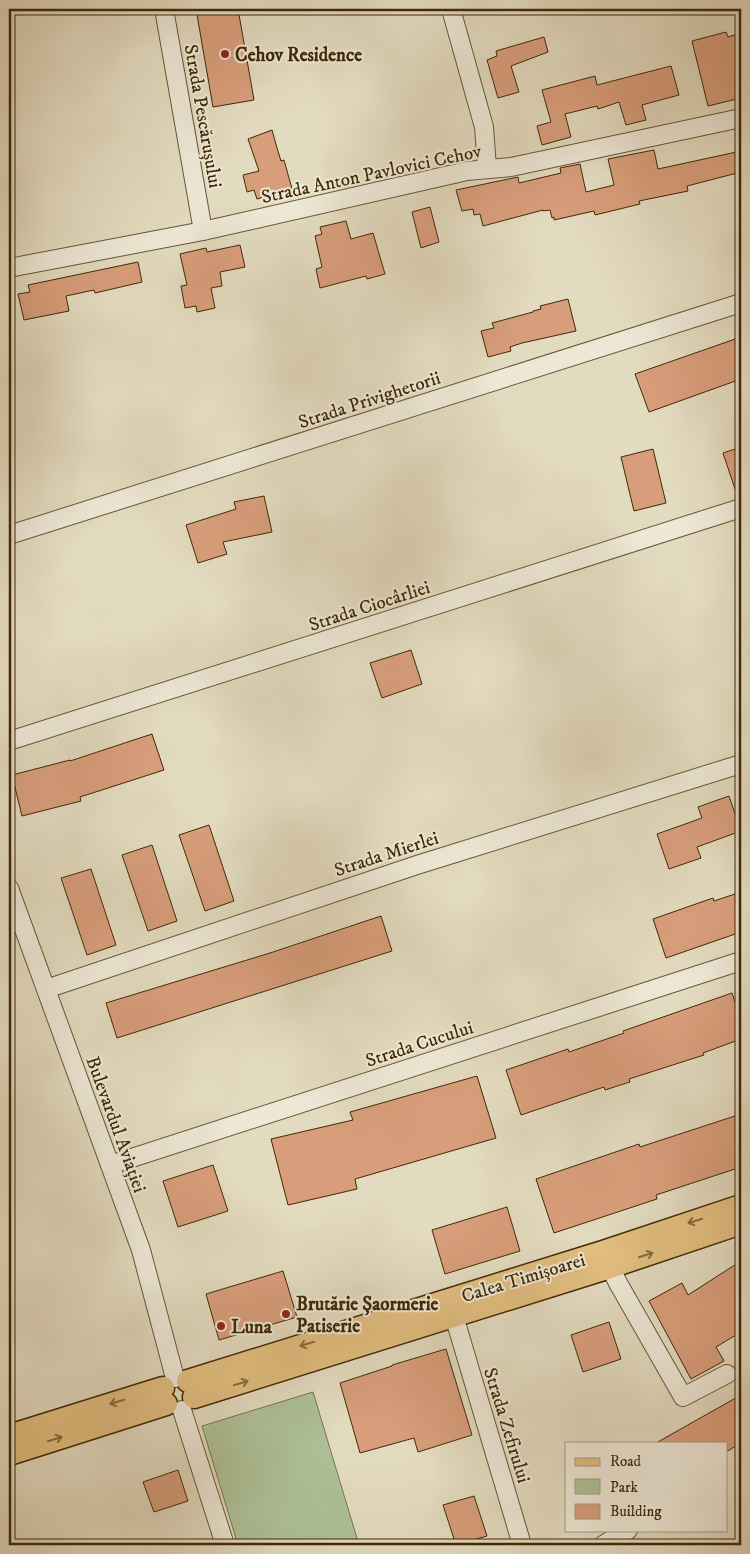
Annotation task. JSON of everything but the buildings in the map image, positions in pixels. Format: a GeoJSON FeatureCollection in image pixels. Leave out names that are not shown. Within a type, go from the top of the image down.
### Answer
{"type":"FeatureCollection","features":[{"type":"Feature","properties":{"kind":"main road","name":"Calea Timișoarei"},"geometry":{"type":"LineString","coordinates":[[9,1454],[178,1393],[741,1206]]}},
{"type":"Feature","properties":{"kind":"main road","name":"Calea Timișoarei"},"geometry":{"type":"LineString","coordinates":[[9,1436],[178,1393],[454,1316],[741,1223]]}},
{"type":"Feature","properties":{"kind":"street","name":"Strada Pescărușului"},"geometry":{"type":"LineString","coordinates":[[164,9],[203,231]]}},
{"type":"Feature","properties":{"kind":"street"},"geometry":{"type":"LineString","coordinates":[[451,9],[484,128],[487,168]]}},
{"type":"Feature","properties":{"kind":"street","name":"Strada Anton Pavlovici Cehov"},"geometry":{"type":"LineString","coordinates":[[9,268],[203,231],[467,171],[511,167],[741,118]]}},
{"type":"Feature","properties":{"kind":"street","name":"Strada Privighetorii"},"geometry":{"type":"LineString","coordinates":[[9,535],[741,303]]}},
{"type":"Feature","properties":{"kind":"street","name":"Strada Ciocârliei"},"geometry":{"type":"LineString","coordinates":[[9,741],[741,508]]}},
{"type":"Feature","properties":{"kind":"street","name":"Strada Mierlei"},"geometry":{"type":"LineString","coordinates":[[46,989],[417,865],[741,764]]}},
{"type":"Feature","properties":{"kind":"street","name":"Bulevardul Aviației"},"geometry":{"type":"LineString","coordinates":[[9,888],[141,1250],[178,1393],[225,1545]]}},
{"type":"Feature","properties":{"kind":"street","name":"Strada Cucului"},"geometry":{"type":"LineString","coordinates":[[110,1165],[741,961]]}},
{"type":"Feature","properties":{"kind":"street"},"geometry":{"type":"LineString","coordinates":[[610,1267],[683,1397],[727,1374]]}},
{"type":"Feature","properties":{"kind":"street","name":"Strada Zefirului"},"geometry":{"type":"LineString","coordinates":[[454,1316],[522,1545]]}},
{"type":"Feature","properties":{"kind":"street"},"geometry":{"type":"LineString","coordinates":[[603,1545],[625,1532]]}},
{"type":"Feature","properties":{"kind":"green space"},"geometry":{"type":"Polygon","coordinates":[[[313,1392],[359,1545],[238,1545],[202,1426],[313,1392]]]}},
{"type":"Feature","properties":{"kind":"place","name":"Cehov Residence"},"geometry":{"type":"Point","coordinates":[225,54]}},
{"type":"Feature","properties":{"kind":"place","name":"Brutărie Șaormerie Patiserie"},"geometry":{"type":"Point","coordinates":[286,1314]}},
{"type":"Feature","properties":{"kind":"place","name":"Luna"},"geometry":{"type":"Point","coordinates":[221,1326]}}]}
